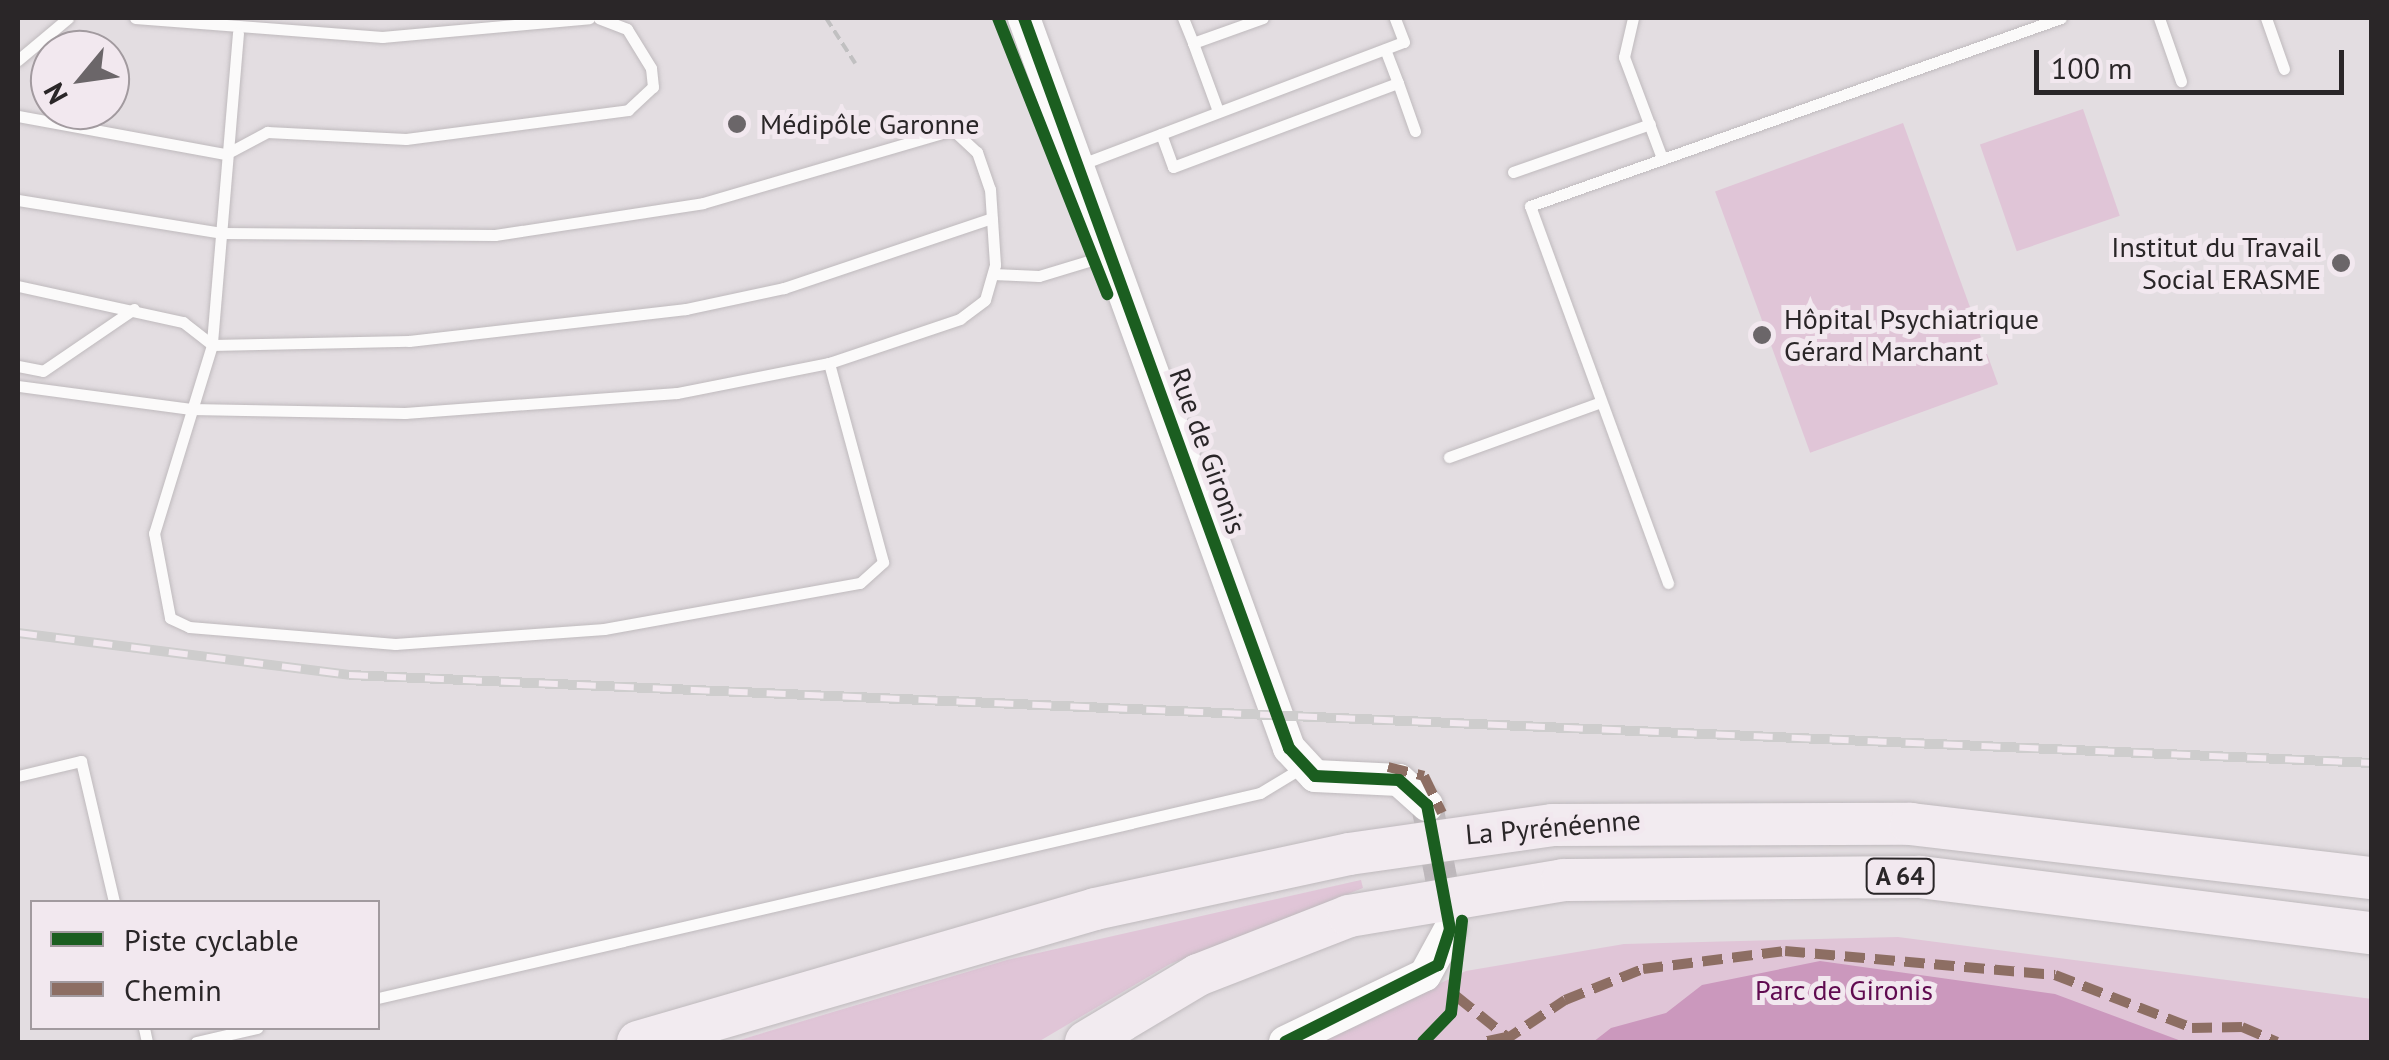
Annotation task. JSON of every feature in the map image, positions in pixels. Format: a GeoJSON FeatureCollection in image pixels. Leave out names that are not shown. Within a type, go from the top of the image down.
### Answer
{"type":"FeatureCollection","features":[{"type":"Feature","properties":{"kind":"highway","name":"La Pyrénéenne"},"geometry":{"type":"LineString","coordinates":[[638,1042],[1095,909],[1330,857],[1552,825],[1911,824],[2372,878]]}},
{"type":"Feature","properties":{"kind":"highway","name":"La Pyrénéenne"},"geometry":{"type":"LineString","coordinates":[[1086,1042],[1198,975],[1316,928],[1563,880],[1920,877],[2372,933]]}},
{"type":"Feature","properties":{"kind":"street","name":"Rue de Gironis"},"geometry":{"type":"LineString","coordinates":[[1024,18],[1302,768]]}},
{"type":"Feature","properties":{"kind":"street"},"geometry":{"type":"LineString","coordinates":[[1302,768],[1329,780],[1399,780],[1427,805]]}},
{"type":"Feature","properties":{"kind":"street"},"geometry":{"type":"LineString","coordinates":[[1285,1042],[1425,975],[1450,929]]}},
{"type":"Feature","properties":{"kind":"lane"},"geometry":{"type":"LineString","coordinates":[[18,60],[68,18]]}},
{"type":"Feature","properties":{"kind":"lane"},"geometry":{"type":"LineString","coordinates":[[135,18],[238,33],[440,35],[589,18]]}},
{"type":"Feature","properties":{"kind":"lane"},"geometry":{"type":"LineString","coordinates":[[18,116],[226,154],[267,132],[406,138],[628,110],[653,87],[651,68],[627,29],[599,18]]}},
{"type":"Feature","properties":{"kind":"lane"},"geometry":{"type":"LineString","coordinates":[[1183,18],[1218,110]]}},
{"type":"Feature","properties":{"kind":"lane"},"geometry":{"type":"LineString","coordinates":[[1193,43],[1263,18]]}},
{"type":"Feature","properties":{"kind":"lane"},"geometry":{"type":"LineString","coordinates":[[1076,166],[1404,42],[1395,18]]}},
{"type":"Feature","properties":{"kind":"lane"},"geometry":{"type":"LineString","coordinates":[[1633,18],[1624,57],[1662,158]]}},
{"type":"Feature","properties":{"kind":"lane"},"geometry":{"type":"LineString","coordinates":[[1668,582],[1598,404],[1530,206],[2061,18]]}},
{"type":"Feature","properties":{"kind":"lane"},"geometry":{"type":"LineString","coordinates":[[2159,18],[2181,81]]}},
{"type":"Feature","properties":{"kind":"lane"},"geometry":{"type":"LineString","coordinates":[[2266,18],[2284,69]]}},
{"type":"Feature","properties":{"kind":"lane"},"geometry":{"type":"LineString","coordinates":[[238,33],[212,345],[154,533],[170,618],[188,627],[411,643],[604,629],[876,575],[883,562],[829,363]]}},
{"type":"Feature","properties":{"kind":"lane"},"geometry":{"type":"LineString","coordinates":[[1385,49],[1415,131]]}},
{"type":"Feature","properties":{"kind":"lane"},"geometry":{"type":"LineString","coordinates":[[1160,134],[1173,167],[1398,83]]}},
{"type":"Feature","properties":{"kind":"lane"},"geometry":{"type":"LineString","coordinates":[[1513,172],[1650,124]]}},
{"type":"Feature","properties":{"kind":"lane"},"geometry":{"type":"LineString","coordinates":[[18,200],[221,233],[378,240],[608,222],[787,182],[953,130],[977,152],[992,218],[992,274],[984,300],[960,319],[829,363],[589,403],[404,414],[191,409],[18,386]]}},
{"type":"Feature","properties":{"kind":"lane"},"geometry":{"type":"LineString","coordinates":[[18,286],[183,322],[212,345],[592,326],[784,288],[992,218]]}},
{"type":"Feature","properties":{"kind":"lane"},"geometry":{"type":"LineString","coordinates":[[992,274],[1039,276],[1109,255]]}},
{"type":"Feature","properties":{"kind":"lane"},"geometry":{"type":"LineString","coordinates":[[18,366],[43,372],[134,309]]}},
{"type":"Feature","properties":{"kind":"lane"},"geometry":{"type":"LineString","coordinates":[[1449,457],[1598,404]]}},
{"type":"Feature","properties":{"kind":"lane"},"geometry":{"type":"LineString","coordinates":[[18,776],[81,761],[114,900]]}},
{"type":"Feature","properties":{"kind":"lane"},"geometry":{"type":"LineString","coordinates":[[380,998],[1260,793],[1302,768]]}},
{"type":"Feature","properties":{"kind":"lane"},"geometry":{"type":"LineString","coordinates":[[196,1042],[248,1030]]}},
{"type":"Feature","properties":{"kind":"path"},"geometry":{"type":"LineString","coordinates":[[826,18],[856,64]]}},
{"type":"Feature","properties":{"kind":"green space"},"geometry":{"type":"Polygon","coordinates":[[[2083,109],[2120,216],[2017,251],[1980,144],[2083,109]]]}},
{"type":"Feature","properties":{"kind":"green space"},"geometry":{"type":"Polygon","coordinates":[[[1903,123],[1998,384],[1810,453],[1715,191],[1903,123]]]}},
{"type":"Feature","properties":{"kind":"green space"},"geometry":{"type":"Polygon","coordinates":[[[1361,880],[1363,888],[1170,964],[1038,1042],[733,1042],[1007,960],[1361,880]]]}},
{"type":"Feature","properties":{"kind":"green space","name":"Parc de Gironis"},"geometry":{"type":"Polygon","coordinates":[[[1898,937],[2372,999],[2371,1042],[1317,1042],[1466,971],[1624,944],[1898,937]]]}},
{"type":"Feature","properties":{"kind":"shaded area"},"geometry":{"type":"Polygon","coordinates":[[[1820,961],[2055,994],[2184,1042],[1593,1042],[1611,1028],[1666,1013],[1702,985],[1820,961]]]}},
{"type":"Feature","properties":{"kind":"tunnel"},"geometry":{"type":"LineString","coordinates":[[1427,805],[1449,919]]}},
{"type":"Feature","properties":{"kind":"railway"},"geometry":{"type":"LineString","coordinates":[[18,633],[349,675],[2372,763]]}},
{"type":"Feature","properties":{"kind":"marked path"},"geometry":{"type":"LineString","coordinates":[[1388,767],[1424,776],[1442,813]]}},
{"type":"Feature","properties":{"kind":"marked path"},"geometry":{"type":"LineString","coordinates":[[1502,1042],[1565,1000],[1643,969],[1785,951],[2055,975],[2192,1028],[2242,1027],[2277,1042]]}},
{"type":"Feature","properties":{"kind":"marked path"},"geometry":{"type":"LineString","coordinates":[[1456,996],[1507,1037],[1484,1042]]}},
{"type":"Feature","properties":{"kind":"cycle path"},"geometry":{"type":"LineString","coordinates":[[998,18],[1107,294]]}},
{"type":"Feature","properties":{"kind":"cycle path"},"geometry":{"type":"LineString","coordinates":[[1024,18],[1289,748],[1315,776],[1399,780],[1427,805],[1450,929],[1438,965],[1285,1042]]}},
{"type":"Feature","properties":{"kind":"cycle path"},"geometry":{"type":"LineString","coordinates":[[1423,1042],[1451,1013],[1462,921]]}},
{"type":"Feature","properties":{"kind":"place","name":"Médipôle Garonne"},"geometry":{"type":"Point","coordinates":[737,124]}},
{"type":"Feature","properties":{"kind":"place","name":"Institut du Travail Social ERASME"},"geometry":{"type":"Point","coordinates":[2341,263]}},
{"type":"Feature","properties":{"kind":"place","name":"Hôpital Psychiatrique Gérard Marchant"},"geometry":{"type":"Point","coordinates":[1762,335]}}]}
